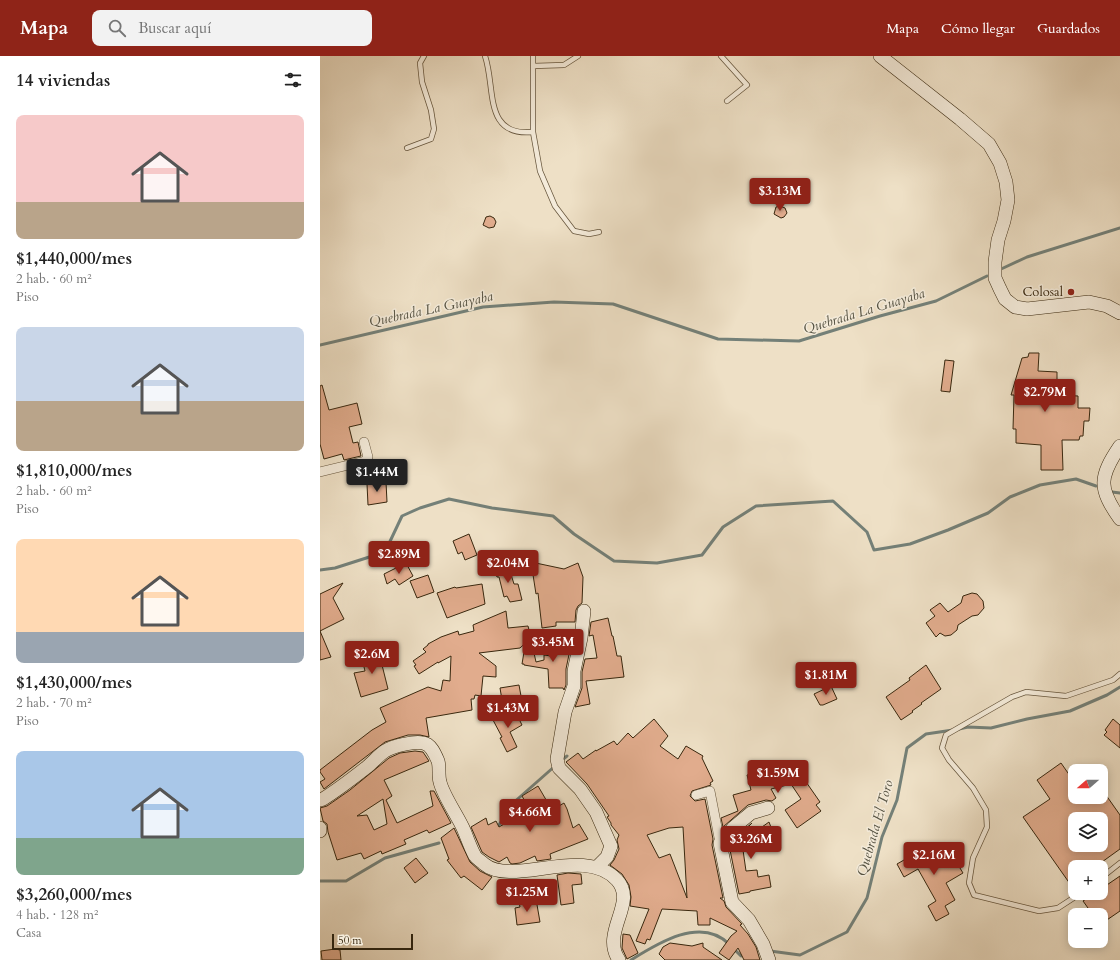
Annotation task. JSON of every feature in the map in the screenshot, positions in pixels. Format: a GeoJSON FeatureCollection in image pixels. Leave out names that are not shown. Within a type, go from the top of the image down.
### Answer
{"type":"FeatureCollection","features":[{"type":"Feature","properties":{"kind":"street"},"geometry":{"type":"LineString","coordinates":[[880,56],[960,119],[989,144],[1000,163],[1006,182],[1008,200],[997,247],[995,278],[1005,299],[1015,307],[1027,309],[1089,302],[1107,306],[1120,313]]}},
{"type":"Feature","properties":{"kind":"street"},"geometry":{"type":"LineString","coordinates":[[320,472],[365,461],[368,457],[364,442]]}},
{"type":"Feature","properties":{"kind":"street"},"geometry":{"type":"LineString","coordinates":[[1120,446],[1109,462],[1104,477],[1104,488],[1110,504],[1120,519]]}},
{"type":"Feature","properties":{"kind":"street"},"geometry":{"type":"LineString","coordinates":[[584,611],[581,638],[574,671],[574,686],[566,712],[557,759],[560,768],[580,789],[596,812],[611,846],[607,857],[597,867]]}},
{"type":"Feature","properties":{"kind":"street"},"geometry":{"type":"LineString","coordinates":[[320,800],[342,787],[386,751],[414,742],[425,743],[430,747],[438,762],[440,782],[475,856],[487,866],[500,871],[574,865],[597,867],[606,870],[618,881],[623,892],[622,909],[613,935],[613,946],[619,960]]}},
{"type":"Feature","properties":{"kind":"street"},"geometry":{"type":"LineString","coordinates":[[696,795],[710,791],[732,902],[749,920],[769,960]]}},
{"type":"Feature","properties":{"kind":"street"},"geometry":{"type":"LineString","coordinates":[[720,843],[733,828],[751,814],[768,808]]}},
{"type":"Feature","properties":{"kind":"lane"},"geometry":{"type":"LineString","coordinates":[[407,148],[431,139],[434,129],[431,110],[422,82],[420,63],[424,56]]}},
{"type":"Feature","properties":{"kind":"lane"},"geometry":{"type":"LineString","coordinates":[[485,56],[489,66],[493,101],[497,119],[506,128],[522,133],[532,132]]}},
{"type":"Feature","properties":{"kind":"lane"},"geometry":{"type":"LineString","coordinates":[[532,56],[532,132],[540,172],[555,206],[574,232],[589,234],[599,232]]}},
{"type":"Feature","properties":{"kind":"lane"},"geometry":{"type":"LineString","coordinates":[[532,66],[564,65],[578,56]]}},
{"type":"Feature","properties":{"kind":"lane"},"geometry":{"type":"LineString","coordinates":[[721,56],[748,85],[727,101]]}},
{"type":"Feature","properties":{"kind":"lane"},"geometry":{"type":"LineString","coordinates":[[1070,900],[1058,908],[1039,911],[974,895],[969,883],[973,858],[987,827],[986,810],[973,788],[949,760],[942,748],[946,735],[1012,696],[1026,692],[1066,696],[1114,680],[1120,674]]}},
{"type":"Feature","properties":{"kind":"lane"},"geometry":{"type":"LineString","coordinates":[[1108,873],[1120,864]]}},
{"type":"Feature","properties":{"kind":"building"},"geometry":{"type":"Polygon","coordinates":[[[780,206],[785,208],[787,213],[781,218],[774,214],[776,207],[780,206]]]}},
{"type":"Feature","properties":{"kind":"building"},"geometry":{"type":"Polygon","coordinates":[[[490,216],[494,218],[496,222],[494,227],[489,228],[483,225],[486,217],[490,216]]]}},
{"type":"Feature","properties":{"kind":"building"},"geometry":{"type":"Polygon","coordinates":[[[1029,353],[1039,353],[1038,371],[1057,372],[1057,395],[1078,396],[1078,408],[1090,408],[1089,421],[1084,421],[1083,436],[1080,436],[1079,440],[1062,440],[1063,470],[1041,470],[1041,445],[1016,443],[1016,429],[1013,429],[1014,395],[1011,395],[1022,358],[1028,357],[1029,353]]]}},
{"type":"Feature","properties":{"kind":"building"},"geometry":{"type":"Polygon","coordinates":[[[945,360],[954,361],[950,392],[941,391],[945,360]]]}},
{"type":"Feature","properties":{"kind":"building"},"geometry":{"type":"Polygon","coordinates":[[[322,385],[329,410],[357,403],[362,424],[349,427],[353,443],[358,442],[361,456],[344,460],[342,454],[324,459],[320,444],[320,386],[322,385]]]}},
{"type":"Feature","properties":{"kind":"building"},"geometry":{"type":"Polygon","coordinates":[[[386,482],[387,502],[368,505],[367,484],[386,482]]]}},
{"type":"Feature","properties":{"kind":"building"},"geometry":{"type":"Polygon","coordinates":[[[469,534],[477,555],[465,560],[462,552],[458,554],[453,541],[469,534]]]}},
{"type":"Feature","properties":{"kind":"building"},"geometry":{"type":"Polygon","coordinates":[[[531,562],[564,569],[578,563],[583,577],[582,603],[576,610],[575,622],[556,622],[556,626],[542,628],[538,593],[536,594],[531,562]]]}},
{"type":"Feature","properties":{"kind":"building"},"geometry":{"type":"Polygon","coordinates":[[[406,563],[413,576],[399,585],[395,579],[387,584],[384,574],[406,563]]]}},
{"type":"Feature","properties":{"kind":"building"},"geometry":{"type":"Polygon","coordinates":[[[508,565],[514,584],[518,584],[522,600],[510,602],[507,596],[504,597],[499,577],[497,577],[494,569],[508,565]]]}},
{"type":"Feature","properties":{"kind":"building"},"geometry":{"type":"Polygon","coordinates":[[[428,575],[434,592],[417,598],[410,581],[428,575]]]}},
{"type":"Feature","properties":{"kind":"building"},"geometry":{"type":"Polygon","coordinates":[[[343,583],[333,598],[344,619],[320,631],[320,594],[343,583]]]}},
{"type":"Feature","properties":{"kind":"building"},"geometry":{"type":"Polygon","coordinates":[[[482,584],[485,604],[447,618],[437,593],[455,587],[482,584]]]}},
{"type":"Feature","properties":{"kind":"building"},"geometry":{"type":"Polygon","coordinates":[[[972,593],[977,594],[983,601],[984,608],[978,615],[972,616],[958,625],[957,630],[951,635],[945,636],[940,633],[936,637],[926,623],[935,616],[930,610],[940,603],[948,612],[961,603],[963,596],[972,593]]]}},
{"type":"Feature","properties":{"kind":"building"},"geometry":{"type":"Polygon","coordinates":[[[506,611],[508,628],[528,626],[531,638],[520,648],[479,653],[496,666],[496,677],[483,676],[481,696],[475,695],[474,699],[471,699],[472,710],[426,718],[429,737],[408,735],[385,742],[324,789],[320,782],[325,779],[320,770],[372,730],[386,722],[380,708],[428,687],[441,691],[443,680],[450,681],[451,656],[419,674],[414,666],[416,665],[413,661],[426,652],[423,649],[428,644],[441,637],[458,631],[459,635],[474,631],[473,625],[506,611]]]}},
{"type":"Feature","properties":{"kind":"building"},"geometry":{"type":"Polygon","coordinates":[[[608,618],[617,656],[621,656],[624,677],[586,681],[590,704],[575,707],[582,688],[582,672],[585,659],[597,658],[593,635],[589,636],[591,622],[608,618]]]}},
{"type":"Feature","properties":{"kind":"building"},"geometry":{"type":"Polygon","coordinates":[[[320,631],[331,657],[320,660],[320,631]]]}},
{"type":"Feature","properties":{"kind":"building"},"geometry":{"type":"Polygon","coordinates":[[[555,638],[572,640],[566,669],[566,685],[564,690],[563,688],[549,688],[548,669],[522,664],[524,652],[534,653],[536,662],[544,660],[544,655],[551,656],[555,638]]]}},
{"type":"Feature","properties":{"kind":"building"},"geometry":{"type":"Polygon","coordinates":[[[378,649],[388,689],[361,697],[354,673],[365,671],[363,663],[367,662],[364,653],[378,649]]]}},
{"type":"Feature","properties":{"kind":"building"},"geometry":{"type":"Polygon","coordinates":[[[926,665],[941,689],[901,720],[886,697],[910,680],[909,678],[926,665]]]}},
{"type":"Feature","properties":{"kind":"building"},"geometry":{"type":"Polygon","coordinates":[[[519,685],[521,696],[502,700],[500,688],[519,685]]]}},
{"type":"Feature","properties":{"kind":"building"},"geometry":{"type":"Polygon","coordinates":[[[831,686],[837,699],[820,705],[814,694],[831,686]]]}},
{"type":"Feature","properties":{"kind":"building"},"geometry":{"type":"Polygon","coordinates":[[[514,709],[522,725],[510,732],[517,747],[507,752],[500,738],[502,737],[493,720],[514,709]]]}},
{"type":"Feature","properties":{"kind":"building"},"geometry":{"type":"Polygon","coordinates":[[[654,719],[668,736],[660,746],[678,759],[686,746],[703,756],[702,758],[713,781],[710,783],[711,785],[692,791],[690,796],[695,801],[705,799],[713,839],[712,845],[723,898],[720,898],[724,901],[726,907],[742,924],[740,925],[756,947],[760,960],[744,960],[738,948],[729,960],[719,953],[731,936],[737,931],[710,918],[710,925],[698,925],[697,911],[662,909],[650,940],[647,939],[645,944],[636,941],[649,909],[630,906],[631,897],[629,885],[622,874],[610,865],[619,849],[617,840],[619,835],[611,825],[607,817],[609,816],[587,784],[566,762],[578,753],[583,759],[596,750],[614,741],[617,745],[628,733],[633,738],[654,719]],[[683,827],[669,828],[647,835],[659,858],[670,854],[687,898],[683,827]]]}},
{"type":"Feature","properties":{"kind":"building"},"geometry":{"type":"Polygon","coordinates":[[[1113,719],[1120,725],[1120,748],[1104,735],[1107,732],[1105,730],[1113,719]]]}},
{"type":"Feature","properties":{"kind":"building"},"geometry":{"type":"Polygon","coordinates":[[[415,751],[423,752],[429,761],[384,780],[392,796],[386,800],[397,823],[433,806],[430,791],[434,791],[451,823],[429,833],[427,830],[404,840],[406,844],[382,854],[381,851],[364,859],[361,853],[337,860],[327,824],[323,821],[320,808],[327,806],[350,790],[389,758],[400,753],[415,751]],[[383,799],[357,816],[367,815],[374,830],[387,824],[383,799]]]}},
{"type":"Feature","properties":{"kind":"building"},"geometry":{"type":"Polygon","coordinates":[[[794,763],[800,782],[804,779],[820,802],[816,805],[821,811],[797,828],[785,810],[801,799],[791,784],[771,789],[776,798],[772,801],[766,800],[748,805],[723,827],[721,818],[738,811],[733,795],[751,790],[747,775],[794,763]]]}},
{"type":"Feature","properties":{"kind":"building"},"geometry":{"type":"Polygon","coordinates":[[[1061,763],[1068,773],[1068,804],[1108,804],[1108,798],[1120,815],[1120,849],[1105,860],[1068,860],[1068,881],[1023,817],[1050,799],[1037,780],[1061,763]]]}},
{"type":"Feature","properties":{"kind":"building"},"geometry":{"type":"Polygon","coordinates":[[[538,786],[552,810],[564,803],[573,828],[579,824],[588,839],[550,854],[551,859],[537,861],[535,856],[520,863],[512,864],[507,857],[499,862],[482,852],[471,827],[486,818],[488,825],[496,821],[499,827],[511,820],[513,822],[532,814],[522,796],[538,786]]]}},
{"type":"Feature","properties":{"kind":"building"},"geometry":{"type":"Polygon","coordinates":[[[769,822],[777,843],[762,849],[760,844],[743,850],[746,871],[757,870],[758,877],[769,875],[771,887],[739,894],[729,845],[752,823],[737,838],[741,842],[769,822]]]}},
{"type":"Feature","properties":{"kind":"building"},"geometry":{"type":"Polygon","coordinates":[[[454,828],[470,862],[480,871],[492,877],[482,890],[464,876],[461,878],[447,860],[449,859],[441,838],[454,828]]]}},
{"type":"Feature","properties":{"kind":"building"},"geometry":{"type":"Polygon","coordinates":[[[932,844],[939,856],[949,850],[963,873],[946,883],[955,900],[945,906],[949,914],[936,921],[928,906],[936,901],[918,869],[904,877],[897,864],[932,844]]]}},
{"type":"Feature","properties":{"kind":"building"},"geometry":{"type":"Polygon","coordinates":[[[416,858],[428,873],[415,883],[404,868],[416,858]]]}},
{"type":"Feature","properties":{"kind":"building"},"geometry":{"type":"Polygon","coordinates":[[[568,873],[581,874],[582,884],[572,885],[574,903],[561,905],[557,875],[568,873]]]}},
{"type":"Feature","properties":{"kind":"building"},"geometry":{"type":"Polygon","coordinates":[[[1120,876],[1120,911],[1108,919],[1108,908],[1088,908],[1083,901],[1108,900],[1108,884],[1120,876]]]}},
{"type":"Feature","properties":{"kind":"building"},"geometry":{"type":"Polygon","coordinates":[[[536,899],[540,922],[517,925],[515,908],[520,907],[519,902],[536,899]]]}},
{"type":"Feature","properties":{"kind":"building"},"geometry":{"type":"Polygon","coordinates":[[[623,934],[630,935],[638,953],[627,959],[622,948],[623,934]]]}},
{"type":"Feature","properties":{"kind":"building"},"geometry":{"type":"Polygon","coordinates":[[[670,943],[692,946],[703,943],[703,947],[722,960],[665,960],[659,954],[663,947],[670,943]]]}},
{"type":"Feature","properties":{"kind":"building"},"geometry":{"type":"Polygon","coordinates":[[[335,949],[340,950],[341,960],[322,960],[321,951],[335,949]]]}},
{"type":"Feature","properties":{"kind":"waterway","name":"Quebrada La Guayaba"},"geometry":{"type":"LineString","coordinates":[[999,270],[1027,257],[1120,228]]}},
{"type":"Feature","properties":{"kind":"waterway","name":"Quebrada La Guayaba"},"geometry":{"type":"LineString","coordinates":[[320,345],[483,307],[554,302],[613,304],[718,339],[799,341],[880,316],[936,301],[987,276]]}},
{"type":"Feature","properties":{"kind":"waterway"},"geometry":{"type":"LineString","coordinates":[[320,570],[335,568],[385,552],[402,516],[420,508],[449,499],[492,508],[553,516],[574,534],[614,561],[657,563],[702,555],[723,527],[756,506],[833,501],[867,532],[874,550],[910,544],[948,530],[988,513],[1010,497],[1040,485],[1076,479],[1096,486]]}},
{"type":"Feature","properties":{"kind":"waterway"},"geometry":{"type":"LineString","coordinates":[[1112,492],[1120,493]]}},
{"type":"Feature","properties":{"kind":"waterway","name":"Quebrada El Toro"},"geometry":{"type":"LineString","coordinates":[[959,729],[968,727],[991,728],[1027,719],[1070,711],[1107,695],[1120,687]]}},
{"type":"Feature","properties":{"kind":"waterway","name":"Quebrada El Toro"},"geometry":{"type":"LineString","coordinates":[[770,951],[800,955],[847,932],[867,898],[882,837],[897,800],[907,748],[926,734],[953,730]]}},
{"type":"Feature","properties":{"kind":"waterway"},"geometry":{"type":"LineString","coordinates":[[562,760],[567,756]]}},
{"type":"Feature","properties":{"kind":"waterway"},"geometry":{"type":"LineString","coordinates":[[499,825],[512,804],[555,766]]}},
{"type":"Feature","properties":{"kind":"waterway"},"geometry":{"type":"LineString","coordinates":[[320,881],[346,881],[385,858],[439,843]]}},
{"type":"Feature","properties":{"kind":"waterway","name":"Quebrada El Toro"},"geometry":{"type":"LineString","coordinates":[[631,960],[666,940],[693,932],[706,932],[718,936],[729,944]]}},
{"type":"Feature","properties":{"kind":"waterway","name":"Quebrada El Toro"},"geometry":{"type":"LineString","coordinates":[[733,948],[741,956],[744,954]]}},
{"type":"Feature","properties":{"kind":"place","name":"Colosal"},"geometry":{"type":"Point","coordinates":[1071,292]}}]}
